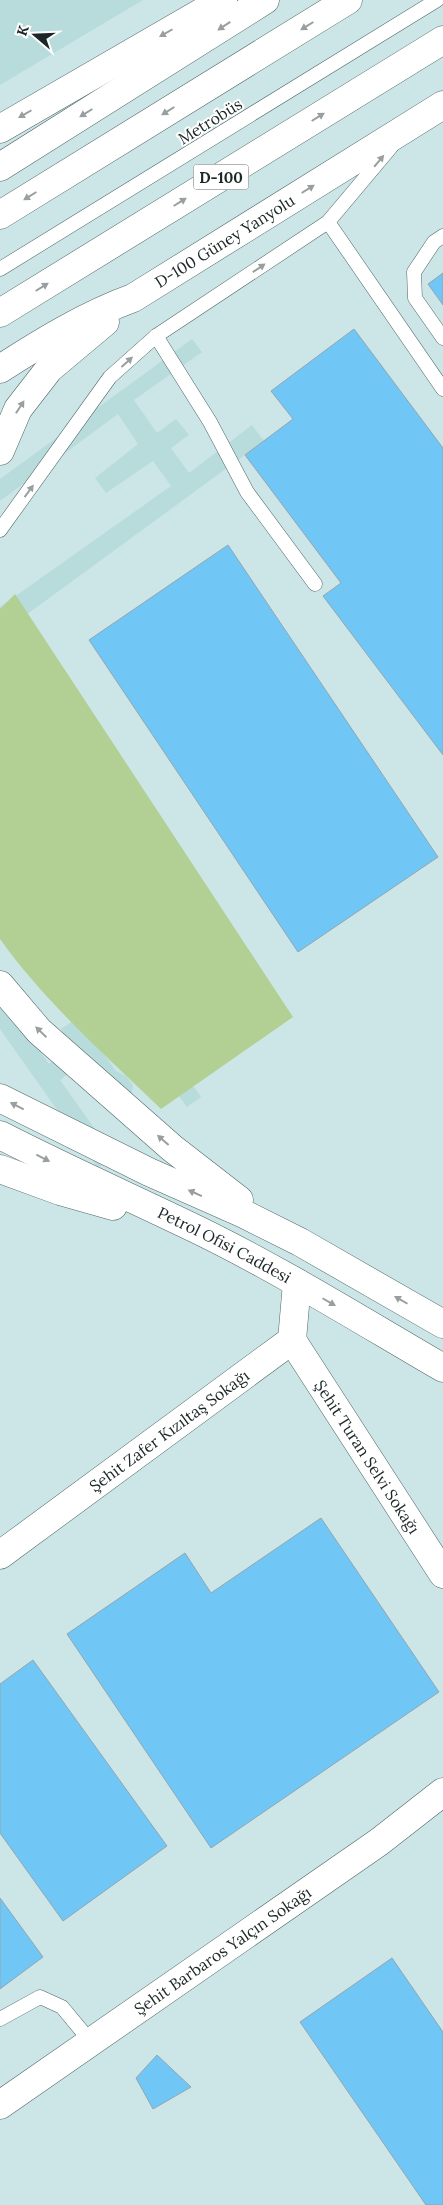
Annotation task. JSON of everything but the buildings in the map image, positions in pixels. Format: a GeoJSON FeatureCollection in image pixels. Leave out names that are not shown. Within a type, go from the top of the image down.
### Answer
{"type":"FeatureCollection","features":[{"type":"Feature","properties":{"kind":"main road"},"geometry":{"type":"LineString","coordinates":[[0,129],[223,0]]}},
{"type":"Feature","properties":{"kind":"main road"},"geometry":{"type":"LineString","coordinates":[[0,166],[265,0]]}},
{"type":"Feature","properties":{"kind":"main road"},"geometry":{"type":"LineString","coordinates":[[0,215],[348,0]]}},
{"type":"Feature","properties":{"kind":"main road","name":"D-100"},"geometry":{"type":"LineString","coordinates":[[0,313],[443,40]]}},
{"type":"Feature","properties":{"kind":"main road","name":"D-100 Güney Yanyolu"},"geometry":{"type":"LineString","coordinates":[[0,369],[28,350],[102,309],[133,298],[443,105]]}},
{"type":"Feature","properties":{"kind":"main road"},"geometry":{"type":"LineString","coordinates":[[0,451],[18,409],[49,369],[133,298]]}},
{"type":"Feature","properties":{"kind":"main road"},"geometry":{"type":"LineString","coordinates":[[0,985],[39,1031],[172,1148],[225,1191],[300,1242]]}},
{"type":"Feature","properties":{"kind":"main road","name":"Petrol Ofisi Caddesi"},"geometry":{"type":"LineString","coordinates":[[0,1098],[149,1172],[244,1214],[300,1242],[443,1324]]}},
{"type":"Feature","properties":{"kind":"main road","name":"Petrol Ofisi Caddesi"},"geometry":{"type":"LineString","coordinates":[[0,1135],[69,1171],[199,1230],[297,1283],[443,1368]]}},
{"type":"Feature","properties":{"kind":"main road"},"geometry":{"type":"LineString","coordinates":[[0,1170],[60,1190],[199,1230]]}},
{"type":"Feature","properties":{"kind":"main road"},"geometry":{"type":"LineString","coordinates":[[292,1340],[297,1283]]}},
{"type":"Feature","properties":{"kind":"main road","name":"Şehit Zafer Kızıltaş Sokağı"},"geometry":{"type":"LineString","coordinates":[[0,1555],[292,1340]]}},
{"type":"Feature","properties":{"kind":"main road","name":"Şehit Turan Selvi Sokağı"},"geometry":{"type":"LineString","coordinates":[[292,1340],[443,1574]]}},
{"type":"Feature","properties":{"kind":"main road","name":"Şehit Barbaros Yalçın Sokağı"},"geometry":{"type":"LineString","coordinates":[[0,2105],[379,1842],[443,1792]]}},
{"type":"Feature","properties":{"kind":"lane","name":"Metrobüs"},"geometry":{"type":"LineString","coordinates":[[0,269],[438,0]]}},
{"type":"Feature","properties":{"kind":"lane"},"geometry":{"type":"LineString","coordinates":[[0,530],[110,377],[156,336],[328,222],[408,126]]}},
{"type":"Feature","properties":{"kind":"lane"},"geometry":{"type":"LineString","coordinates":[[328,222],[443,389]]}},
{"type":"Feature","properties":{"kind":"lane"},"geometry":{"type":"LineString","coordinates":[[443,236],[434,242],[414,272],[415,298],[443,338]]}},
{"type":"Feature","properties":{"kind":"lane"},"geometry":{"type":"LineString","coordinates":[[156,336],[210,422],[247,492],[315,584]]}},
{"type":"Feature","properties":{"kind":"lane"},"geometry":{"type":"LineString","coordinates":[[0,2019],[40,1997],[62,2006],[91,2042]]}},
{"type":"Feature","properties":{"kind":"shaded area"},"geometry":{"type":"Polygon","coordinates":[[[0,0],[143,0],[0,85],[0,0]]]}},
{"type":"Feature","properties":{"kind":"shaded area"},"geometry":{"type":"Polygon","coordinates":[[[192,339],[202,352],[134,400],[157,433],[176,419],[189,435],[171,448],[189,473],[252,425],[264,441],[0,634],[0,607],[171,486],[153,461],[106,493],[95,478],[138,444],[118,414],[0,501],[0,479],[192,339]]]}},
{"type":"Feature","properties":{"kind":"shaded area"},"geometry":{"type":"Polygon","coordinates":[[[0,810],[201,1097],[187,1107],[131,1029],[101,1050],[116,1071],[126,1076],[133,1085],[131,1098],[83,1062],[60,1080],[114,1156],[98,1168],[0,1029],[0,994],[49,1064],[72,1048],[61,1029],[77,1018],[0,810]]]}},
{"type":"Feature","properties":{"kind":"green space"},"geometry":{"type":"Polygon","coordinates":[[[15,594],[293,1017],[161,1109],[97,1048],[36,985],[0,939],[0,609],[15,594]]]}}]}
